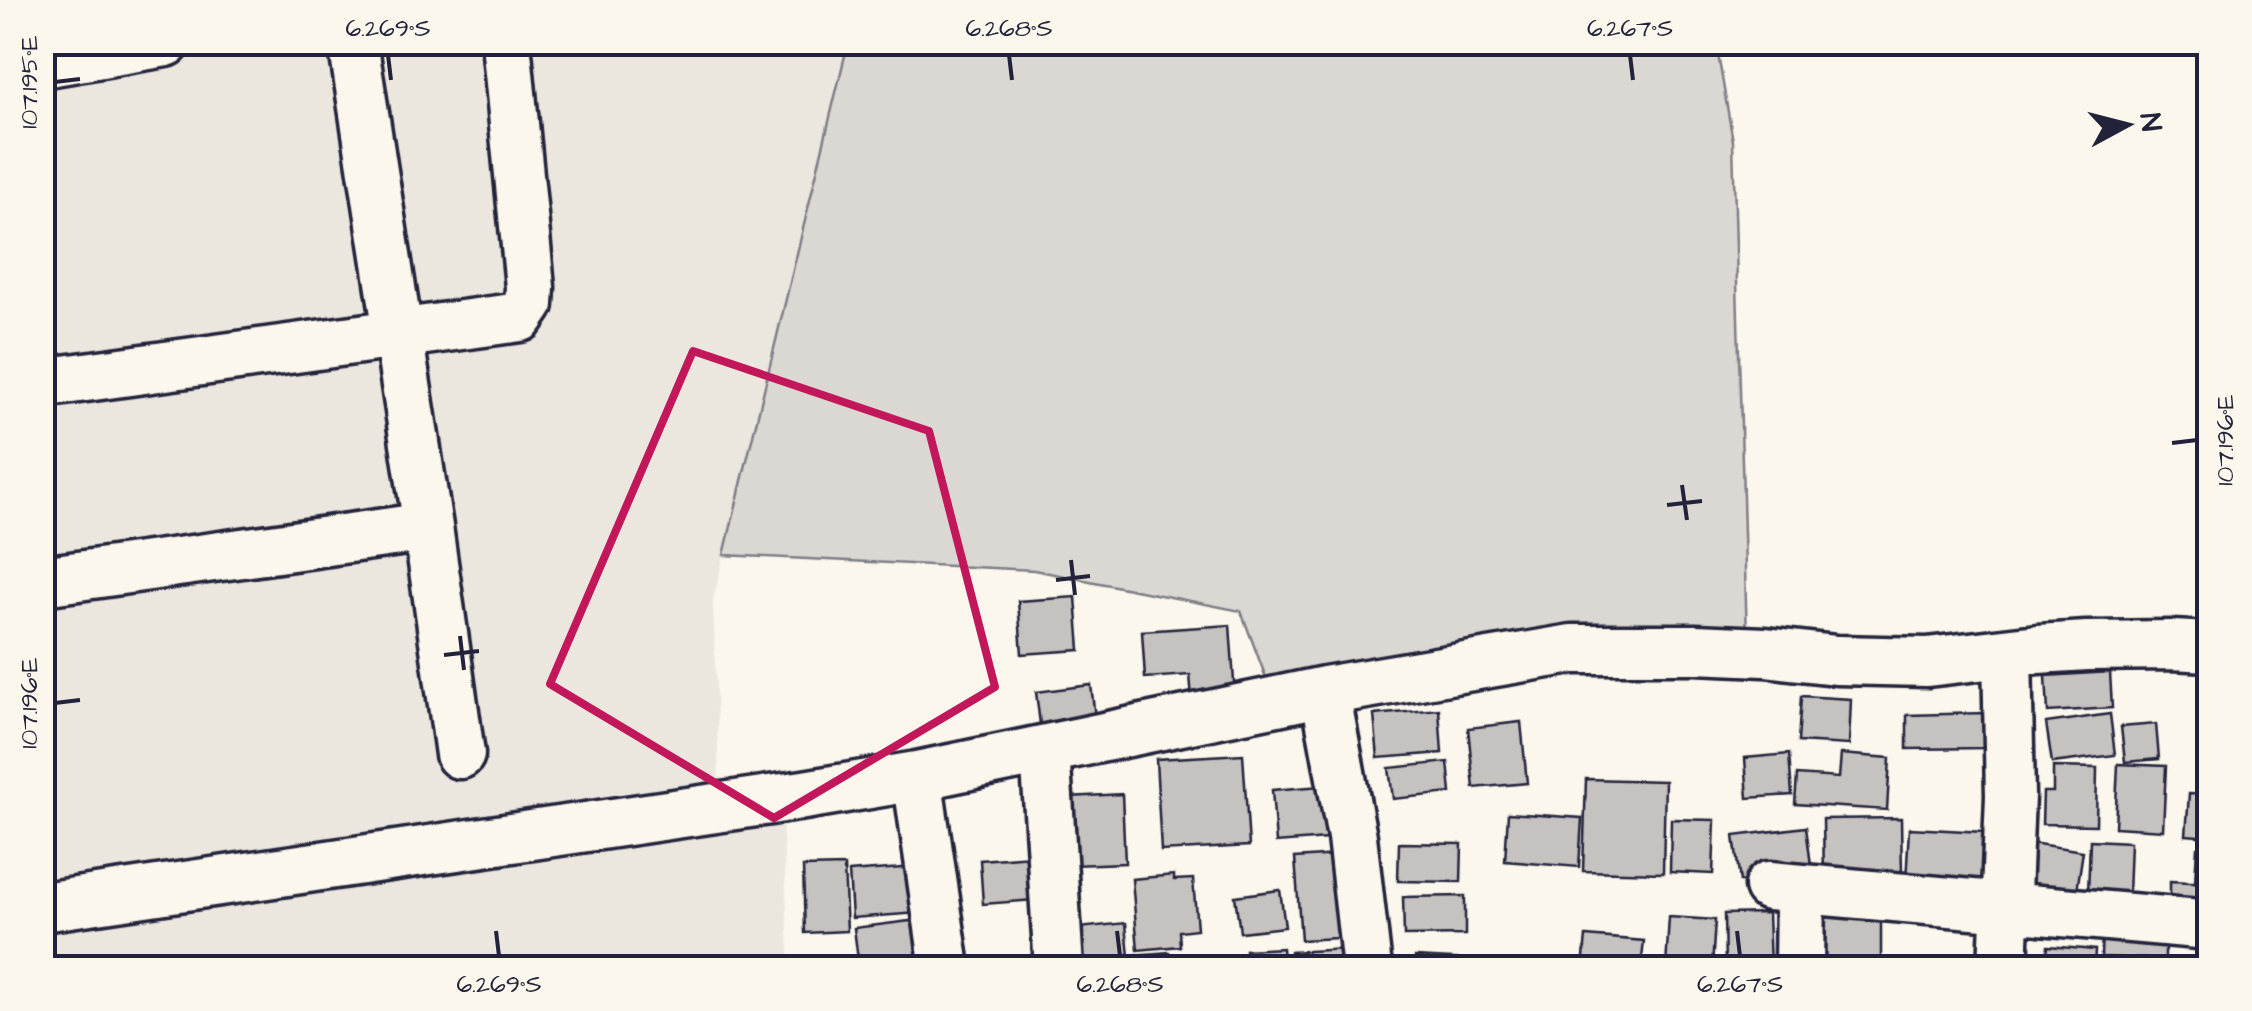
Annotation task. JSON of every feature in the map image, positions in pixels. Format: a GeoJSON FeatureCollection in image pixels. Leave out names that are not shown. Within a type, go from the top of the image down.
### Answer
{"type":"FeatureCollection","features":[{"type":"Feature","properties":{"kind":"street"},"geometry":{"type":"LineString","coordinates":[[42,62],[166,42]]}},
{"type":"Feature","properties":{"kind":"street"},"geometry":{"type":"LineString","coordinates":[[353,42],[460,754]]}},
{"type":"Feature","properties":{"kind":"street"},"geometry":{"type":"LineString","coordinates":[[42,383],[520,316],[529,304],[530,287],[506,42]]}},
{"type":"Feature","properties":{"kind":"street"},"geometry":{"type":"LineString","coordinates":[[42,581],[428,526]]}},
{"type":"Feature","properties":{"kind":"street"},"geometry":{"type":"LineString","coordinates":[[42,908],[917,776],[1325,691],[1572,649],[1695,648],[1836,660],[1928,662],[2087,646],[2210,647]]}},
{"type":"Feature","properties":{"kind":"street"},"geometry":{"type":"LineString","coordinates":[[2003,968],[2010,796],[2007,653]]}},
{"type":"Feature","properties":{"kind":"street"},"geometry":{"type":"LineString","coordinates":[[1325,691],[1352,837],[1366,968]]}},
{"type":"Feature","properties":{"kind":"street"},"geometry":{"type":"LineString","coordinates":[[1044,750],[1059,968]]}},
{"type":"Feature","properties":{"kind":"street"},"geometry":{"type":"LineString","coordinates":[[917,776],[945,968]]}},
{"type":"Feature","properties":{"kind":"street"},"geometry":{"type":"LineString","coordinates":[[1799,968],[1785,888],[2210,925]]}},
{"type":"Feature","properties":{"kind":"highlighted area"},"geometry":{"type":"Polygon","coordinates":[[[693,351],[929,431],[995,687],[774,818],[550,684],[693,351]]]}},
{"type":"Feature","properties":{"kind":"shaded area"},"geometry":{"type":"Polygon","coordinates":[[[42,43],[848,43],[713,600],[720,811],[781,798],[790,968],[43,968],[42,43]]]}},
{"type":"Feature","properties":{"kind":"shaded area"},"geometry":{"type":"Polygon","coordinates":[[[848,43],[1716,43],[1733,141],[1747,640],[1653,624],[1271,691],[1241,611],[1034,570],[724,555],[848,43]]]}},
{"type":"Feature","properties":{"kind":"building"},"geometry":{"type":"Polygon","coordinates":[[[1076,597],[1080,650],[1022,654],[1018,601],[1076,597]]]}},
{"type":"Feature","properties":{"kind":"building"},"geometry":{"type":"Polygon","coordinates":[[[1230,625],[1235,696],[1192,699],[1190,675],[1145,678],[1142,631],[1230,625]]]}},
{"type":"Feature","properties":{"kind":"building"},"geometry":{"type":"Polygon","coordinates":[[[2110,672],[2112,708],[2048,712],[2046,676],[2110,672]]]}},
{"type":"Feature","properties":{"kind":"building"},"geometry":{"type":"Polygon","coordinates":[[[1091,685],[1096,725],[1041,732],[1036,692],[1091,685]]]}},
{"type":"Feature","properties":{"kind":"building"},"geometry":{"type":"Polygon","coordinates":[[[1801,696],[1851,699],[1849,745],[1798,742],[1801,696]]]}},
{"type":"Feature","properties":{"kind":"building"},"geometry":{"type":"Polygon","coordinates":[[[1439,709],[1442,753],[1378,758],[1374,715],[1439,709]]]}},
{"type":"Feature","properties":{"kind":"building"},"geometry":{"type":"Polygon","coordinates":[[[1985,713],[1985,748],[1907,749],[1907,715],[1985,713]]]}},
{"type":"Feature","properties":{"kind":"building"},"geometry":{"type":"Polygon","coordinates":[[[2110,714],[2115,755],[2052,763],[2046,723],[2110,714]]]}},
{"type":"Feature","properties":{"kind":"building"},"geometry":{"type":"Polygon","coordinates":[[[1521,722],[1527,783],[1474,788],[1468,728],[1521,722]]]}},
{"type":"Feature","properties":{"kind":"building"},"geometry":{"type":"Polygon","coordinates":[[[2156,724],[2159,759],[2125,762],[2121,727],[2156,724]]]}},
{"type":"Feature","properties":{"kind":"building"},"geometry":{"type":"Polygon","coordinates":[[[1243,754],[1249,846],[1161,851],[1156,759],[1243,754]]]}},
{"type":"Feature","properties":{"kind":"building"},"geometry":{"type":"Polygon","coordinates":[[[1789,754],[1792,795],[1748,798],[1745,758],[1789,754]]]}},
{"type":"Feature","properties":{"kind":"building"},"geometry":{"type":"Polygon","coordinates":[[[1841,754],[1890,758],[1887,810],[1795,804],[1797,775],[1839,778],[1841,754]]]}},
{"type":"Feature","properties":{"kind":"building"},"geometry":{"type":"Polygon","coordinates":[[[1448,762],[1451,793],[1393,799],[1389,768],[1448,762]]]}},
{"type":"Feature","properties":{"kind":"building"},"geometry":{"type":"Polygon","coordinates":[[[2118,764],[2166,766],[2163,830],[2115,827],[2118,764]]]}},
{"type":"Feature","properties":{"kind":"building"},"geometry":{"type":"Polygon","coordinates":[[[2053,767],[2097,768],[2096,825],[2042,824],[2043,792],[2053,792],[2053,767]]]}},
{"type":"Feature","properties":{"kind":"building"},"geometry":{"type":"Polygon","coordinates":[[[1586,779],[1665,781],[1663,873],[1583,871],[1586,779]]]}},
{"type":"Feature","properties":{"kind":"building"},"geometry":{"type":"Polygon","coordinates":[[[1334,785],[1339,838],[1276,843],[1272,790],[1334,785]]]}},
{"type":"Feature","properties":{"kind":"building"},"geometry":{"type":"Polygon","coordinates":[[[1122,794],[1125,863],[1072,865],[1069,797],[1122,794]]]}},
{"type":"Feature","properties":{"kind":"building"},"geometry":{"type":"Polygon","coordinates":[[[2189,794],[2210,795],[2210,837],[2186,835],[2189,794]]]}},
{"type":"Feature","properties":{"kind":"building"},"geometry":{"type":"Polygon","coordinates":[[[1508,813],[1582,818],[1579,867],[1505,861],[1508,813]]]}},
{"type":"Feature","properties":{"kind":"building"},"geometry":{"type":"Polygon","coordinates":[[[1901,818],[1902,876],[1824,877],[1823,819],[1901,818]]]}},
{"type":"Feature","properties":{"kind":"building"},"geometry":{"type":"Polygon","coordinates":[[[1671,819],[1715,820],[1713,874],[1670,872],[1671,819]]]}},
{"type":"Feature","properties":{"kind":"building"},"geometry":{"type":"Polygon","coordinates":[[[1806,827],[1812,873],[1740,882],[1734,836],[1806,827]]]}},
{"type":"Feature","properties":{"kind":"building"},"geometry":{"type":"Polygon","coordinates":[[[1909,828],[2003,833],[2000,886],[1906,882],[1909,828]]]}},
{"type":"Feature","properties":{"kind":"building"},"geometry":{"type":"Polygon","coordinates":[[[2090,840],[2130,842],[2128,896],[2088,894],[2090,840]]]}},
{"type":"Feature","properties":{"kind":"building"},"geometry":{"type":"Polygon","coordinates":[[[1399,843],[1462,844],[1461,882],[1398,881],[1399,843]]]}},
{"type":"Feature","properties":{"kind":"building"},"geometry":{"type":"Polygon","coordinates":[[[2031,843],[2083,851],[2076,897],[2024,889],[2031,843]]]}},
{"type":"Feature","properties":{"kind":"building"},"geometry":{"type":"Polygon","coordinates":[[[2197,847],[2210,847],[2210,883],[2195,882],[2197,847]]]}},
{"type":"Feature","properties":{"kind":"building"},"geometry":{"type":"Polygon","coordinates":[[[1350,854],[1356,937],[1301,940],[1295,858],[1350,854]]]}},
{"type":"Feature","properties":{"kind":"building"},"geometry":{"type":"Polygon","coordinates":[[[1046,855],[1049,899],[983,904],[980,860],[1046,855]]]}},
{"type":"Feature","properties":{"kind":"building"},"geometry":{"type":"Polygon","coordinates":[[[844,866],[847,931],[805,933],[803,867],[844,866]]]}},
{"type":"Feature","properties":{"kind":"building"},"geometry":{"type":"Polygon","coordinates":[[[929,866],[932,912],[852,918],[849,872],[929,866]]]}},
{"type":"Feature","properties":{"kind":"building"},"geometry":{"type":"Polygon","coordinates":[[[1174,875],[1174,880],[1193,879],[1197,929],[1179,931],[1180,946],[1138,950],[1132,879],[1174,875]]]}},
{"type":"Feature","properties":{"kind":"building"},"geometry":{"type":"Polygon","coordinates":[[[2170,881],[2210,883],[2210,918],[2170,917],[2170,881]]]}},
{"type":"Feature","properties":{"kind":"building"},"geometry":{"type":"Polygon","coordinates":[[[1280,890],[1285,927],[1240,932],[1235,896],[1280,890]]]}},
{"type":"Feature","properties":{"kind":"building"},"geometry":{"type":"Polygon","coordinates":[[[1465,896],[1465,935],[1404,936],[1403,897],[1465,896]]]}},
{"type":"Feature","properties":{"kind":"building"},"geometry":{"type":"Polygon","coordinates":[[[1768,913],[1770,968],[1725,968],[1724,914],[1768,913]]]}},
{"type":"Feature","properties":{"kind":"building"},"geometry":{"type":"Polygon","coordinates":[[[1820,916],[1881,917],[1881,964],[1819,963],[1820,916]]]}},
{"type":"Feature","properties":{"kind":"building"},"geometry":{"type":"Polygon","coordinates":[[[1669,917],[1715,920],[1712,968],[1666,968],[1669,917]]]}},
{"type":"Feature","properties":{"kind":"building"},"geometry":{"type":"Polygon","coordinates":[[[918,920],[924,968],[859,968],[854,928],[918,920]]]}},
{"type":"Feature","properties":{"kind":"building"},"geometry":{"type":"Polygon","coordinates":[[[1126,923],[1130,968],[1082,968],[1078,928],[1126,923]]]}},
{"type":"Feature","properties":{"kind":"building"},"geometry":{"type":"Polygon","coordinates":[[[2102,929],[2165,932],[2165,960],[2101,957],[2102,929]]]}},
{"type":"Feature","properties":{"kind":"building"},"geometry":{"type":"Polygon","coordinates":[[[1586,936],[1644,941],[1641,968],[1583,968],[1586,936]]]}},
{"type":"Feature","properties":{"kind":"building"},"geometry":{"type":"Polygon","coordinates":[[[2048,946],[2095,950],[2094,968],[2046,968],[2048,946]]]}},
{"type":"Feature","properties":{"kind":"building"},"geometry":{"type":"Polygon","coordinates":[[[1282,948],[1284,968],[1247,968],[1245,950],[1282,948]]]}},
{"type":"Feature","properties":{"kind":"building"},"geometry":{"type":"Polygon","coordinates":[[[1346,949],[1348,968],[1291,968],[1290,952],[1346,949]]]}},
{"type":"Feature","properties":{"kind":"building"},"geometry":{"type":"Polygon","coordinates":[[[1169,952],[1170,968],[1134,968],[1133,955],[1169,952]]]}},
{"type":"Feature","properties":{"kind":"building"},"geometry":{"type":"Polygon","coordinates":[[[1415,957],[1470,960],[1470,968],[1415,968],[1415,957]]]}},
{"type":"Feature","properties":{"kind":"building"},"geometry":{"type":"Polygon","coordinates":[[[1237,959],[1238,968],[1186,968],[1185,964],[1237,959]]]}}]}
